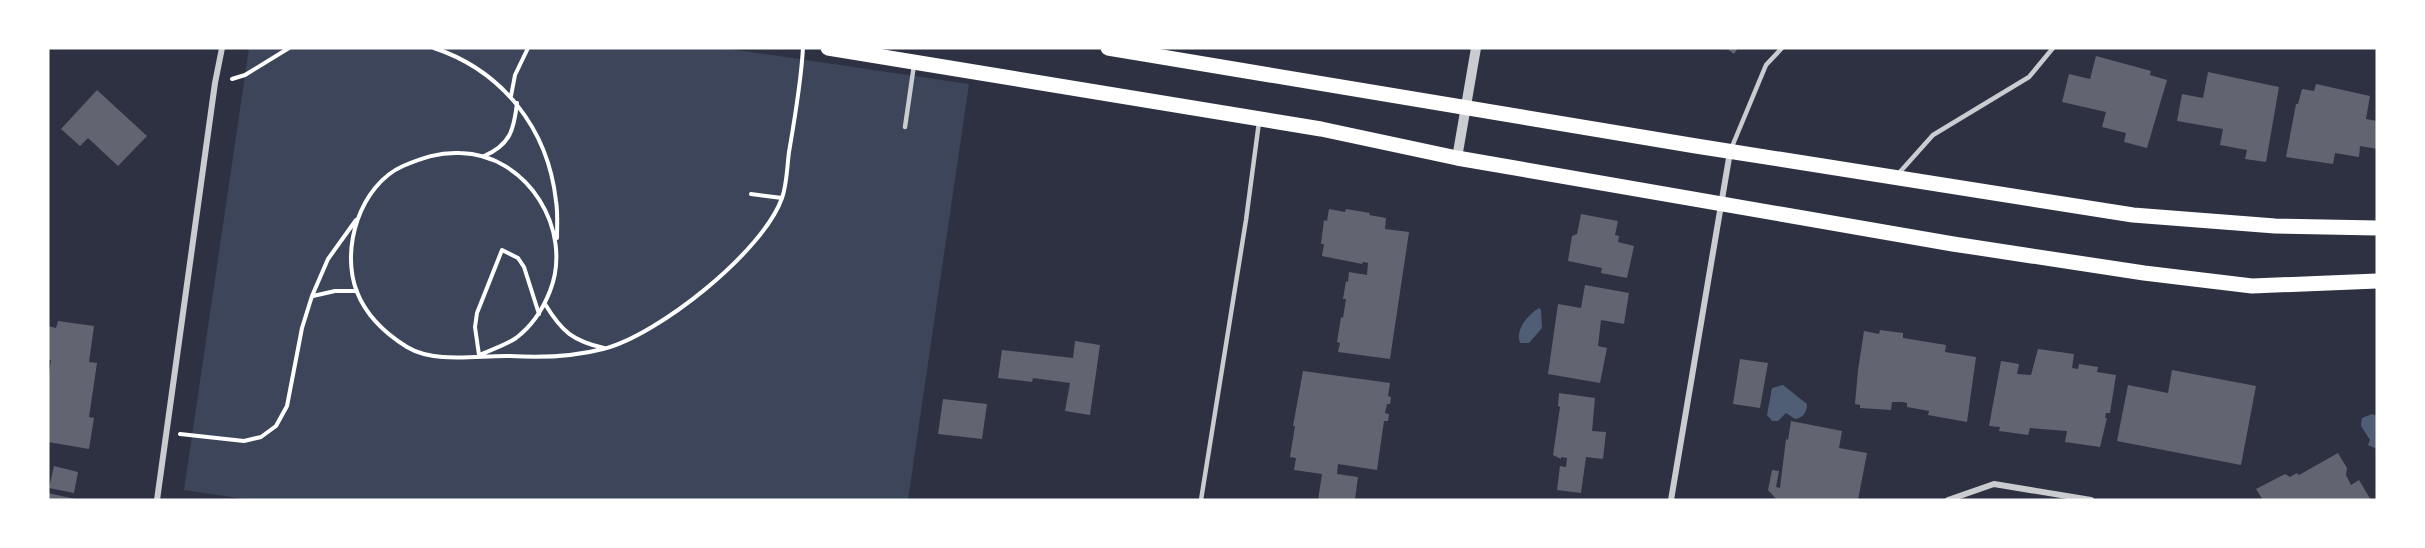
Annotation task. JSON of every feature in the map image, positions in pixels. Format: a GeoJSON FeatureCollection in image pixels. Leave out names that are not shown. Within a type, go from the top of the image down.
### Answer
{"type":"FeatureCollection","features":[{"type":"Feature","properties":{"kind":"main road"},"geometry":{"type":"LineString","coordinates":[[828,48],[864,51],[915,62],[1321,129],[1457,158],[1953,244],[2166,276],[2252,286],[2377,281]]}},
{"type":"Feature","properties":{"kind":"main road"},"geometry":{"type":"LineString","coordinates":[[1108,48],[2133,215],[2276,226],[2377,228]]}},
{"type":"Feature","properties":{"kind":"street"},"geometry":{"type":"LineString","coordinates":[[157,500],[215,83],[222,48]]}},
{"type":"Feature","properties":{"kind":"street"},"geometry":{"type":"LineString","coordinates":[[1457,158],[1476,48]]}},
{"type":"Feature","properties":{"kind":"street"},"geometry":{"type":"LineString","coordinates":[[1671,500],[1730,151]]}},
{"type":"Feature","properties":{"kind":"street"},"geometry":{"type":"LineString","coordinates":[[1948,500],[1994,484],[2091,500]]}},
{"type":"Feature","properties":{"kind":"lane"},"geometry":{"type":"LineString","coordinates":[[1730,151],[1766,65],[1782,48]]}},
{"type":"Feature","properties":{"kind":"lane"},"geometry":{"type":"LineString","coordinates":[[1895,177],[1933,135],[2029,77],[2052,48]]}},
{"type":"Feature","properties":{"kind":"lane"},"geometry":{"type":"LineString","coordinates":[[905,127],[915,62]]}},
{"type":"Feature","properties":{"kind":"lane"},"geometry":{"type":"LineString","coordinates":[[1201,500],[1246,220],[1259,119]]}},
{"type":"Feature","properties":{"kind":"path"},"geometry":{"type":"LineString","coordinates":[[215,83],[245,75],[289,48]]}},
{"type":"Feature","properties":{"kind":"path"},"geometry":{"type":"LineString","coordinates":[[434,48],[456,55],[490,78],[518,103],[538,135],[550,169],[557,202],[555,279],[545,304],[539,314],[516,338],[479,355]]}},
{"type":"Feature","properties":{"kind":"path"},"geometry":{"type":"LineString","coordinates":[[511,96],[515,75],[528,48]]}},
{"type":"Feature","properties":{"kind":"path"},"geometry":{"type":"LineString","coordinates":[[357,219],[351,261],[357,291],[372,319],[409,348],[446,358],[479,355],[549,358],[606,349],[661,323],[737,261],[766,226],[782,198],[801,77],[803,48]]}},
{"type":"Feature","properties":{"kind":"path"},"geometry":{"type":"LineString","coordinates":[[483,157],[498,150],[506,141],[514,124],[518,103]]}},
{"type":"Feature","properties":{"kind":"path"},"geometry":{"type":"LineString","coordinates":[[168,433],[244,441],[261,437],[276,426],[287,406],[302,328],[312,296],[328,259],[357,219],[369,195],[400,167],[435,154],[462,153],[483,157],[514,171],[532,188],[548,214],[557,244]]}},
{"type":"Feature","properties":{"kind":"path"},"geometry":{"type":"LineString","coordinates":[[751,194],[782,198]]}},
{"type":"Feature","properties":{"kind":"path"},"geometry":{"type":"LineString","coordinates":[[479,355],[475,327],[477,313],[502,249],[518,258],[524,267],[539,314]]}},
{"type":"Feature","properties":{"kind":"path"},"geometry":{"type":"LineString","coordinates":[[312,296],[335,291],[357,291]]}},
{"type":"Feature","properties":{"kind":"path"},"geometry":{"type":"LineString","coordinates":[[545,304],[559,327],[582,343],[606,349]]}},
{"type":"Feature","properties":{"kind":"shaded area"},"geometry":{"type":"Polygon","coordinates":[[[249,48],[724,48],[969,84],[908,500],[251,500],[184,490],[249,48]]]}},
{"type":"Feature","properties":{"kind":"shaded area"},"geometry":{"type":"Polygon","coordinates":[[[1539,308],[1542,328],[1529,343],[1520,343],[1521,328],[1527,318],[1539,308]]]}},
{"type":"Feature","properties":{"kind":"shaded area"},"geometry":{"type":"Polygon","coordinates":[[[1783,385],[1807,404],[1806,410],[1802,416],[1795,419],[1786,413],[1778,421],[1772,421],[1767,415],[1772,388],[1783,385]]]}},
{"type":"Feature","properties":{"kind":"shaded area"},"geometry":{"type":"Polygon","coordinates":[[[2372,414],[2377,416],[2377,449],[2368,445],[2370,440],[2361,426],[2362,418],[2372,414]]]}},
{"type":"Feature","properties":{"kind":"building"},"geometry":{"type":"Polygon","coordinates":[[[1726,48],[1738,48],[1734,54],[1726,48]]]}},
{"type":"Feature","properties":{"kind":"building"},"geometry":{"type":"Polygon","coordinates":[[[2096,56],[2151,71],[2150,75],[2167,80],[2147,148],[2124,142],[2126,133],[2102,127],[2106,112],[2062,102],[2069,74],[2090,79],[2096,56]]]}},
{"type":"Feature","properties":{"kind":"building"},"geometry":{"type":"Polygon","coordinates":[[[2208,72],[2279,87],[2266,162],[2245,159],[2247,150],[2220,145],[2223,129],[2177,121],[2182,94],[2203,98],[2208,72]]]}},
{"type":"Feature","properties":{"kind":"building"},"geometry":{"type":"Polygon","coordinates":[[[2316,84],[2370,96],[2366,119],[2377,121],[2377,149],[2360,146],[2359,157],[2335,153],[2333,164],[2286,157],[2296,104],[2298,104],[2302,89],[2314,91],[2316,84]]]}},
{"type":"Feature","properties":{"kind":"building"},"geometry":{"type":"Polygon","coordinates":[[[97,90],[147,136],[118,166],[88,138],[80,146],[61,129],[97,90]]]}},
{"type":"Feature","properties":{"kind":"building"},"geometry":{"type":"Polygon","coordinates":[[[1329,209],[1370,213],[1369,215],[1386,218],[1385,229],[1409,232],[1390,359],[1338,352],[1340,343],[1337,342],[1341,317],[1343,318],[1346,299],[1343,299],[1349,272],[1367,275],[1368,263],[1363,262],[1362,264],[1322,256],[1324,220],[1327,221],[1329,209]]]}},
{"type":"Feature","properties":{"kind":"building"},"geometry":{"type":"Polygon","coordinates":[[[1581,214],[1618,221],[1615,235],[1619,236],[1618,242],[1634,246],[1627,278],[1601,273],[1602,268],[1568,261],[1572,236],[1577,234],[1581,214]]]}},
{"type":"Feature","properties":{"kind":"building"},"geometry":{"type":"Polygon","coordinates":[[[1585,285],[1629,293],[1624,324],[1601,320],[1598,346],[1607,348],[1600,383],[1548,374],[1558,304],[1581,308],[1585,285]]]}},
{"type":"Feature","properties":{"kind":"building"},"geometry":{"type":"Polygon","coordinates":[[[58,321],[94,326],[89,362],[97,363],[89,417],[94,418],[89,449],[48,442],[48,381],[51,360],[48,360],[48,326],[56,328],[58,321]]]}},
{"type":"Feature","properties":{"kind":"building"},"geometry":{"type":"Polygon","coordinates":[[[1880,330],[1903,333],[1903,338],[1946,345],[1945,352],[1976,357],[1967,422],[1928,415],[1929,411],[1907,407],[1907,403],[1902,402],[1892,402],[1891,410],[1860,408],[1860,405],[1855,404],[1864,331],[1879,334],[1880,330]]]}},
{"type":"Feature","properties":{"kind":"building"},"geometry":{"type":"Polygon","coordinates":[[[1075,341],[1100,345],[1090,415],[1065,411],[1070,383],[1033,378],[1032,382],[998,378],[1002,350],[1073,358],[1075,341]]]}},
{"type":"Feature","properties":{"kind":"building"},"geometry":{"type":"Polygon","coordinates":[[[2038,349],[2074,354],[2072,368],[2078,369],[2079,364],[2098,367],[2097,372],[2116,375],[2110,413],[2106,413],[2105,418],[2107,418],[2100,447],[2065,442],[2067,431],[2030,428],[2028,435],[1999,431],[2000,427],[1989,426],[2001,361],[2019,364],[2017,374],[2031,375],[2038,349]]]}},
{"type":"Feature","properties":{"kind":"building"},"geometry":{"type":"Polygon","coordinates":[[[1740,359],[1768,363],[1760,408],[1733,404],[1740,359]]]}},
{"type":"Feature","properties":{"kind":"building"},"geometry":{"type":"Polygon","coordinates":[[[2172,370],[2256,386],[2241,465],[2117,441],[2128,385],[2168,393],[2172,370]]]}},
{"type":"Feature","properties":{"kind":"building"},"geometry":{"type":"Polygon","coordinates":[[[1303,371],[1390,383],[1388,396],[1391,397],[1390,404],[1387,404],[1385,413],[1389,414],[1388,421],[1384,421],[1377,470],[1338,464],[1337,474],[1358,477],[1355,500],[1318,500],[1322,474],[1294,470],[1296,458],[1290,457],[1303,371]]]}},
{"type":"Feature","properties":{"kind":"building"},"geometry":{"type":"Polygon","coordinates":[[[1559,393],[1595,398],[1592,431],[1606,432],[1603,459],[1586,457],[1581,493],[1557,490],[1560,466],[1566,467],[1567,458],[1561,457],[1561,459],[1553,455],[1560,407],[1558,406],[1559,393]]]}},
{"type":"Feature","properties":{"kind":"building"},"geometry":{"type":"Polygon","coordinates":[[[943,399],[987,404],[982,439],[938,434],[943,399]]]}},
{"type":"Feature","properties":{"kind":"building"},"geometry":{"type":"Polygon","coordinates":[[[1791,421],[1842,431],[1839,448],[1867,453],[1858,500],[1777,500],[1768,490],[1772,470],[1779,471],[1776,487],[1780,488],[1786,439],[1788,440],[1791,421]]]}},
{"type":"Feature","properties":{"kind":"building"},"geometry":{"type":"Polygon","coordinates":[[[2338,453],[2347,468],[2346,475],[2351,485],[2359,480],[2371,500],[2263,500],[2256,489],[2285,474],[2290,477],[2297,473],[2299,475],[2338,453]]]}},
{"type":"Feature","properties":{"kind":"building"},"geometry":{"type":"Polygon","coordinates":[[[54,466],[78,472],[74,493],[49,488],[54,466]]]}},
{"type":"Feature","properties":{"kind":"building"},"geometry":{"type":"Polygon","coordinates":[[[48,493],[75,499],[75,500],[48,500],[48,493]]]}}]}
